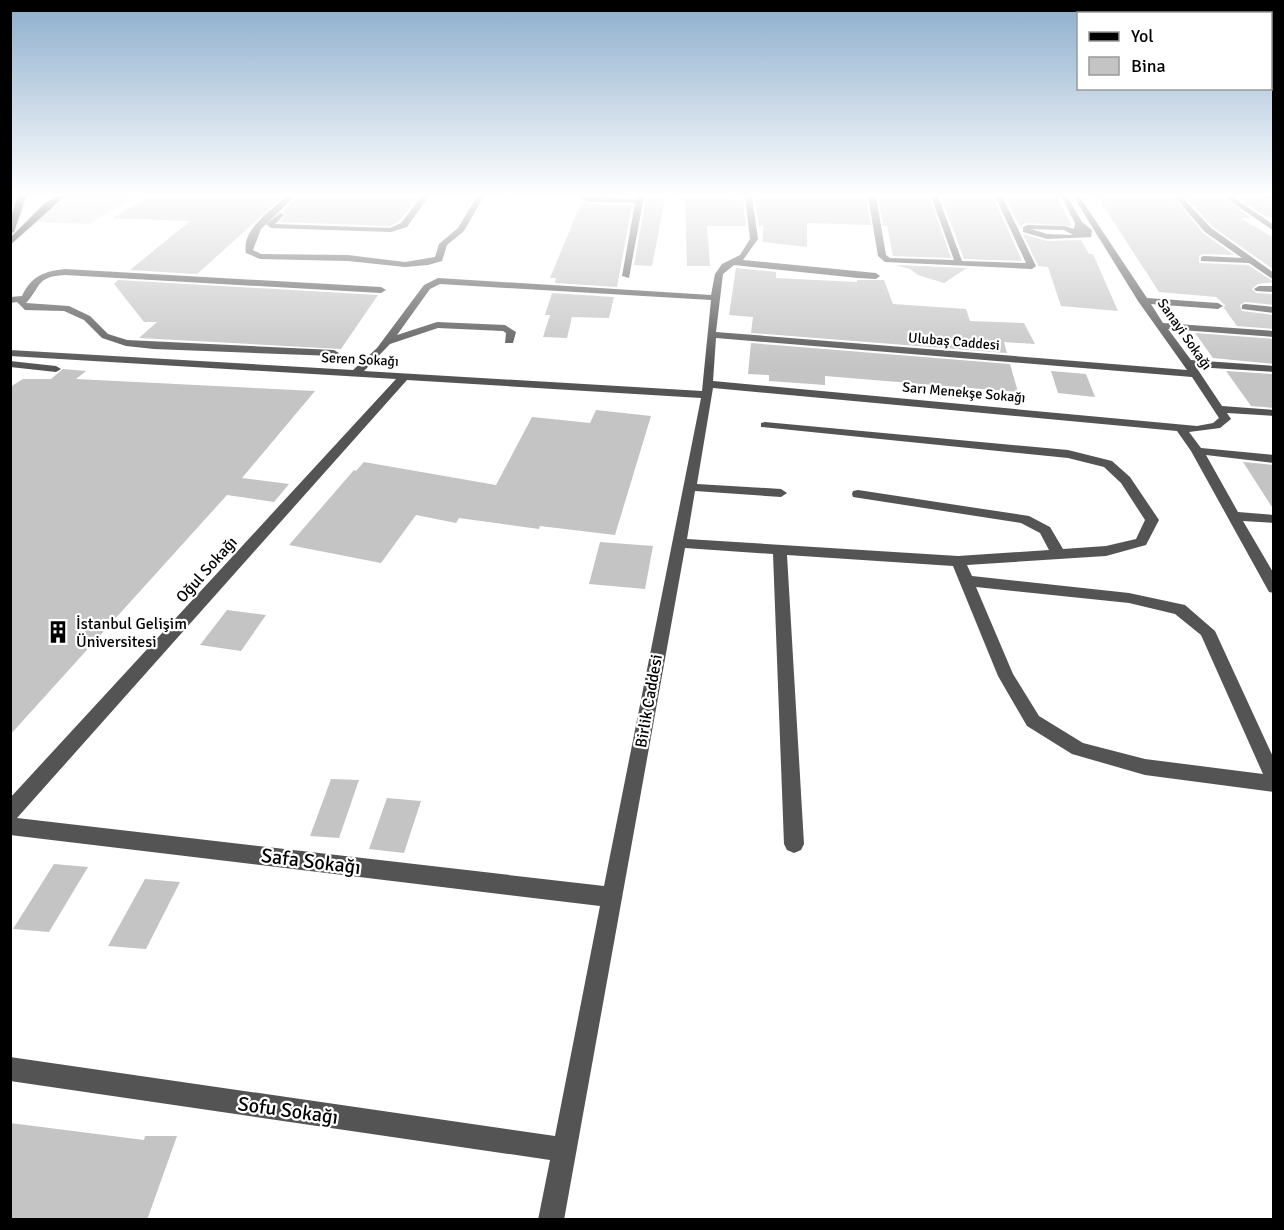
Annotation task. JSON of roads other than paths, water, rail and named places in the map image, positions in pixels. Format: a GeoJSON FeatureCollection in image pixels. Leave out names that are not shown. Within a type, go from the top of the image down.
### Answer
{"type":"FeatureCollection","features":[{"type":"Feature","properties":{"kind":"street"},"geometry":{"type":"LineString","coordinates":[[254,253],[260,256],[348,258],[402,266],[424,266],[439,259],[440,253]]}},
{"type":"Feature","properties":{"kind":"street"},"geometry":{"type":"LineString","coordinates":[[626,276],[630,253]]}},
{"type":"Feature","properties":{"kind":"street","name":"Birlik Caddesi"},"geometry":{"type":"LineString","coordinates":[[551,1220],[708,389],[718,274],[745,253]]}},
{"type":"Feature","properties":{"kind":"street"},"geometry":{"type":"LineString","coordinates":[[882,253],[888,260],[900,262],[1032,266],[1026,253]]}},
{"type":"Feature","properties":{"kind":"street"},"geometry":{"type":"LineString","coordinates":[[956,253],[959,263]]}},
{"type":"Feature","properties":{"kind":"street","name":"Sanayi Sokağı"},"geometry":{"type":"LineString","coordinates":[[1113,253],[1218,409]]}},
{"type":"Feature","properties":{"kind":"street"},"geometry":{"type":"LineString","coordinates":[[1240,253],[1274,277]]}},
{"type":"Feature","properties":{"kind":"street"},"geometry":{"type":"LineString","coordinates":[[1204,259],[1251,261]]}},
{"type":"Feature","properties":{"kind":"street"},"geometry":{"type":"LineString","coordinates":[[734,262],[787,266],[806,271],[841,275],[876,276]]}},
{"type":"Feature","properties":{"kind":"street"},"geometry":{"type":"LineString","coordinates":[[334,353],[126,343],[105,336],[87,318],[66,309],[25,307],[21,303],[26,298],[33,281],[40,276],[65,272],[381,290]]}},
{"type":"Feature","properties":{"kind":"street"},"geometry":{"type":"LineString","coordinates":[[355,374],[387,342],[427,287],[438,281],[716,298]]}},
{"type":"Feature","properties":{"kind":"street"},"geometry":{"type":"LineString","coordinates":[[1259,289],[1274,289]]}},
{"type":"Feature","properties":{"kind":"street"},"geometry":{"type":"LineString","coordinates":[[10,300],[26,298]]}},
{"type":"Feature","properties":{"kind":"street"},"geometry":{"type":"LineString","coordinates":[[1143,301],[1218,306]]}},
{"type":"Feature","properties":{"kind":"street"},"geometry":{"type":"LineString","coordinates":[[1245,307],[1274,310]]}},
{"type":"Feature","properties":{"kind":"street"},"geometry":{"type":"LineString","coordinates":[[387,342],[437,325],[505,328],[511,332],[508,341]]}},
{"type":"Feature","properties":{"kind":"street"},"geometry":{"type":"LineString","coordinates":[[1160,326],[1274,334]]}},
{"type":"Feature","properties":{"kind":"street","name":"Ulubaş Caddesi"},"geometry":{"type":"LineString","coordinates":[[711,335],[1196,374]]}},
{"type":"Feature","properties":{"kind":"street","name":"Seren Sokağı"},"geometry":{"type":"LineString","coordinates":[[10,353],[404,377],[708,389]]}},
{"type":"Feature","properties":{"kind":"street"},"geometry":{"type":"LineString","coordinates":[[1188,363],[1274,369]]}},
{"type":"Feature","properties":{"kind":"street"},"geometry":{"type":"LineString","coordinates":[[10,364],[56,369]]}},
{"type":"Feature","properties":{"kind":"street","name":"Oğul Sokağı"},"geometry":{"type":"LineString","coordinates":[[10,812],[404,377]]}},
{"type":"Feature","properties":{"kind":"street","name":"Sarı Menekşe Sokağı"},"geometry":{"type":"LineString","coordinates":[[708,389],[1197,429],[1216,426],[1225,420],[1218,409]]}},
{"type":"Feature","properties":{"kind":"street"},"geometry":{"type":"LineString","coordinates":[[1218,409],[1274,413]]}},
{"type":"Feature","properties":{"kind":"street"},"geometry":{"type":"LineString","coordinates":[[678,543],[958,561],[1106,551],[1141,542],[1152,520],[1126,480],[1108,464],[1068,454],[765,425]]}},
{"type":"Feature","properties":{"kind":"street"},"geometry":{"type":"LineString","coordinates":[[1181,428],[1274,588]]}},
{"type":"Feature","properties":{"kind":"street"},"geometry":{"type":"LineString","coordinates":[[1197,452],[1274,459]]}},
{"type":"Feature","properties":{"kind":"street"},"geometry":{"type":"LineString","coordinates":[[689,487],[782,493]]}},
{"type":"Feature","properties":{"kind":"street"},"geometry":{"type":"LineString","coordinates":[[858,494],[1024,519],[1045,530],[1058,553]]}},
{"type":"Feature","properties":{"kind":"street"},"geometry":{"type":"LineString","coordinates":[[1233,516],[1274,519]]}},
{"type":"Feature","properties":{"kind":"street"},"geometry":{"type":"LineString","coordinates":[[780,549],[794,844]]}},
{"type":"Feature","properties":{"kind":"street"},"geometry":{"type":"LineString","coordinates":[[958,561],[1006,676],[1033,721],[1078,749],[1145,767],[1274,782]]}},
{"type":"Feature","properties":{"kind":"street"},"geometry":{"type":"LineString","coordinates":[[966,581],[1129,598],[1180,609],[1208,632],[1274,782]]}},
{"type":"Feature","properties":{"kind":"street","name":"Safa Sokağı"},"geometry":{"type":"LineString","coordinates":[[10,826],[612,897]]}},
{"type":"Feature","properties":{"kind":"street","name":"Sofu Sokağı"},"geometry":{"type":"LineString","coordinates":[[10,1070],[566,1150]]}},
{"type":"Feature","properties":{"kind":"place","name":"İstanbul Gelişim Üniversitesi"},"geometry":{"type":"Point","coordinates":[58,632]}}]}
